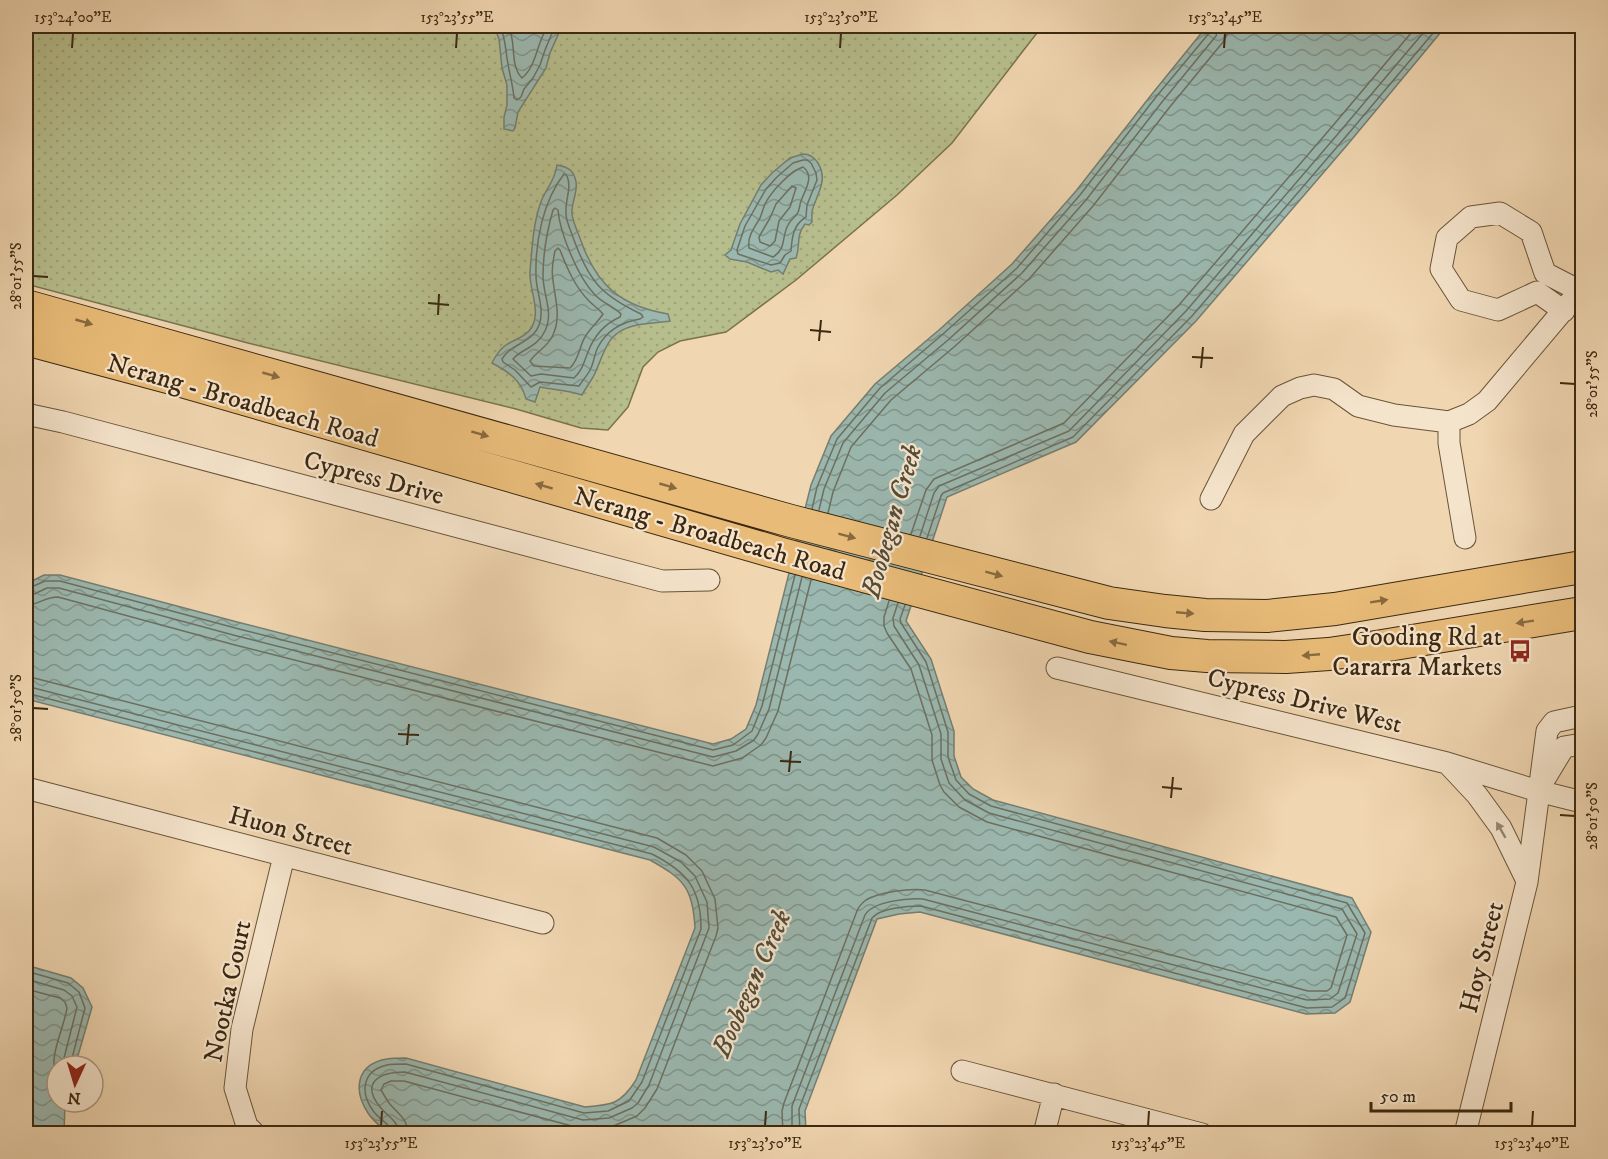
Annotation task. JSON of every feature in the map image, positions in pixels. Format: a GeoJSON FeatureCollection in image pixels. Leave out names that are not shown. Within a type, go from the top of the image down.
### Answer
{"type":"FeatureCollection","features":[{"type":"Feature","properties":{"kind":"main road","name":"Nerang - Broadbeach Road"},"geometry":{"type":"LineString","coordinates":[[26,306],[791,521],[1109,603],[1165,611],[1267,616],[1335,609],[1582,567]]}},
{"type":"Feature","properties":{"kind":"main road","name":"Nerang - Broadbeach Road"},"geometry":{"type":"LineString","coordinates":[[26,339],[168,377],[782,554],[1090,637],[1171,653],[1244,657],[1329,654],[1582,613]]}},
{"type":"Feature","properties":{"kind":"street"},"geometry":{"type":"LineString","coordinates":[[1211,499],[1244,434],[1282,396],[1300,388],[1314,385],[1334,389],[1358,406],[1394,415],[1449,422],[1469,414],[1487,401],[1581,290],[1545,273],[1531,232],[1500,213],[1471,217],[1447,238],[1441,269],[1461,300],[1498,310],[1537,292],[1563,311]]}},
{"type":"Feature","properties":{"kind":"street","name":"Cypress Drive"},"geometry":{"type":"LineString","coordinates":[[26,414],[662,581],[709,580]]}},
{"type":"Feature","properties":{"kind":"street"},"geometry":{"type":"LineString","coordinates":[[1449,422],[1449,443],[1465,538]]}},
{"type":"Feature","properties":{"kind":"street","name":"Cypress Drive West"},"geometry":{"type":"LineString","coordinates":[[1057,668],[1447,762],[1538,791],[1582,802]]}},
{"type":"Feature","properties":{"kind":"street","name":"Hoy Street"},"geometry":{"type":"LineString","coordinates":[[1465,1134],[1527,882],[1547,731],[1554,722],[1582,718]]}},
{"type":"Feature","properties":{"kind":"street","name":"Hoy Street"},"geometry":{"type":"LineString","coordinates":[[1538,791],[1564,747],[1582,744]]}},
{"type":"Feature","properties":{"kind":"street"},"geometry":{"type":"LineString","coordinates":[[1447,762],[1478,795],[1501,828],[1527,882]]}},
{"type":"Feature","properties":{"kind":"street","name":"Huon Street"},"geometry":{"type":"LineString","coordinates":[[26,788],[543,923]]}},
{"type":"Feature","properties":{"kind":"street","name":"Nootka Court"},"geometry":{"type":"LineString","coordinates":[[255,1134],[247,1126],[235,1088],[242,1029],[284,856]]}},
{"type":"Feature","properties":{"kind":"street"},"geometry":{"type":"LineString","coordinates":[[962,1071],[1202,1134]]}},
{"type":"Feature","properties":{"kind":"street"},"geometry":{"type":"LineString","coordinates":[[1044,1134],[1054,1094]]}},
{"type":"Feature","properties":{"kind":"green space"},"geometry":{"type":"Polygon","coordinates":[[[26,26],[1047,26],[1040,29],[952,143],[897,195],[796,280],[726,332],[680,341],[658,352],[643,367],[628,407],[608,430],[581,428],[516,409],[248,343],[26,284],[26,26]]]}},
{"type":"Feature","properties":{"kind":"water"},"geometry":{"type":"Polygon","coordinates":[[[494,26],[562,26],[546,68],[518,112],[513,131],[504,129],[507,85],[502,68],[499,39],[494,26]]]}},
{"type":"Feature","properties":{"kind":"water","name":"Boobegan Creek"},"geometry":{"type":"Polygon","coordinates":[[[1207,26],[1446,26],[1196,321],[1076,442],[947,497],[906,621],[931,659],[954,731],[954,756],[961,777],[973,789],[993,800],[1352,898],[1371,932],[1350,1002],[1335,1013],[1306,1014],[920,912],[899,914],[877,919],[805,1111],[806,1133],[388,1133],[368,1113],[360,1096],[359,1087],[363,1072],[369,1066],[387,1059],[406,1058],[585,1107],[609,1104],[626,1094],[636,1080],[695,928],[692,903],[684,886],[679,879],[650,860],[26,699],[26,584],[44,575],[60,575],[713,744],[731,739],[746,729],[756,705],[811,485],[831,436],[875,384],[1012,264],[1076,191],[1207,26]]]}},
{"type":"Feature","properties":{"kind":"water"},"geometry":{"type":"Polygon","coordinates":[[[803,154],[810,155],[816,161],[821,169],[822,180],[812,210],[812,222],[809,225],[805,224],[800,233],[796,258],[790,259],[783,274],[778,270],[771,272],[747,262],[730,259],[725,255],[731,250],[740,224],[761,185],[790,158],[803,154]]]}},
{"type":"Feature","properties":{"kind":"water"},"geometry":{"type":"Polygon","coordinates":[[[557,165],[570,170],[574,175],[576,186],[573,217],[587,257],[603,282],[637,306],[668,314],[670,321],[633,326],[613,337],[582,395],[540,387],[535,402],[526,399],[514,377],[492,363],[504,347],[524,336],[532,327],[535,313],[530,272],[533,235],[542,199],[553,179],[557,165]]]}},
{"type":"Feature","properties":{"kind":"water"},"geometry":{"type":"Polygon","coordinates":[[[26,965],[71,978],[83,988],[92,1007],[78,1054],[45,1054],[45,1114],[65,1114],[64,1133],[26,1133],[26,965]]]}},
{"type":"Feature","properties":{"kind":"place","name":"Gooding Rd at Cararra Markets"},"geometry":{"type":"Point","coordinates":[1520,651]}}]}
